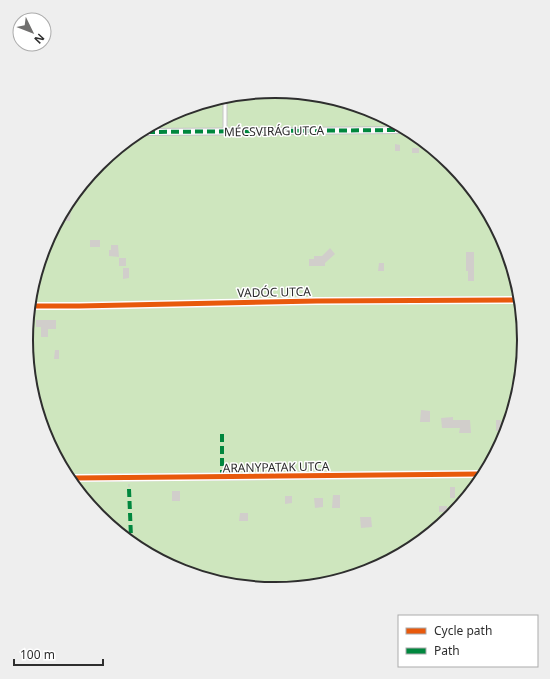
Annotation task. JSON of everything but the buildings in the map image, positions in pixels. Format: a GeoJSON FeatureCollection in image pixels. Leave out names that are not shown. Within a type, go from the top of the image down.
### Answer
{"type":"FeatureCollection","features":[{"type":"Feature","properties":{"kind":"street","name":"MÉCSVIRÁG UTCA"},"geometry":{"type":"LineString","coordinates":[[151,132],[396,130]]}},
{"type":"Feature","properties":{"kind":"street","name":"VADÓC UTCA"},"geometry":{"type":"LineString","coordinates":[[35,306],[325,301],[514,300]]}},
{"type":"Feature","properties":{"kind":"street","name":"ARANYPATAK UTCA"},"geometry":{"type":"LineString","coordinates":[[77,478],[476,474]]}},
{"type":"Feature","properties":{"kind":"lane"},"geometry":{"type":"LineString","coordinates":[[225,103],[225,131]]}},
{"type":"Feature","properties":{"kind":"green space"},"geometry":{"type":"Polygon","coordinates":[[[259,98],[291,98],[322,102],[353,110],[368,116],[382,122],[409,138],[446,168],[467,192],[485,218],[499,247],[509,277],[515,308],[517,340],[515,371],[509,402],[499,432],[492,447],[485,461],[467,487],[435,521],[396,549],[382,557],[353,569],[322,577],[307,579],[275,582],[228,577],[197,569],[182,563],[168,557],[141,541],[104,511],[83,487],[65,460],[51,432],[41,402],[35,371],[33,340],[35,308],[41,277],[51,247],[58,232],[65,218],[83,192],[115,158],[154,130],[168,122],[197,110],[228,102],[243,100],[259,98]]]}},
{"type":"Feature","properties":{"kind":"marked path"},"geometry":{"type":"LineString","coordinates":[[151,132],[396,130]]}},
{"type":"Feature","properties":{"kind":"marked path"},"geometry":{"type":"LineString","coordinates":[[222,434],[222,477]]}},
{"type":"Feature","properties":{"kind":"marked path"},"geometry":{"type":"LineString","coordinates":[[129,489],[131,533]]}},
{"type":"Feature","properties":{"kind":"cycle path"},"geometry":{"type":"LineString","coordinates":[[35,306],[317,301],[514,300]]}},
{"type":"Feature","properties":{"kind":"cycle path"},"geometry":{"type":"LineString","coordinates":[[77,478],[476,474]]}}]}
